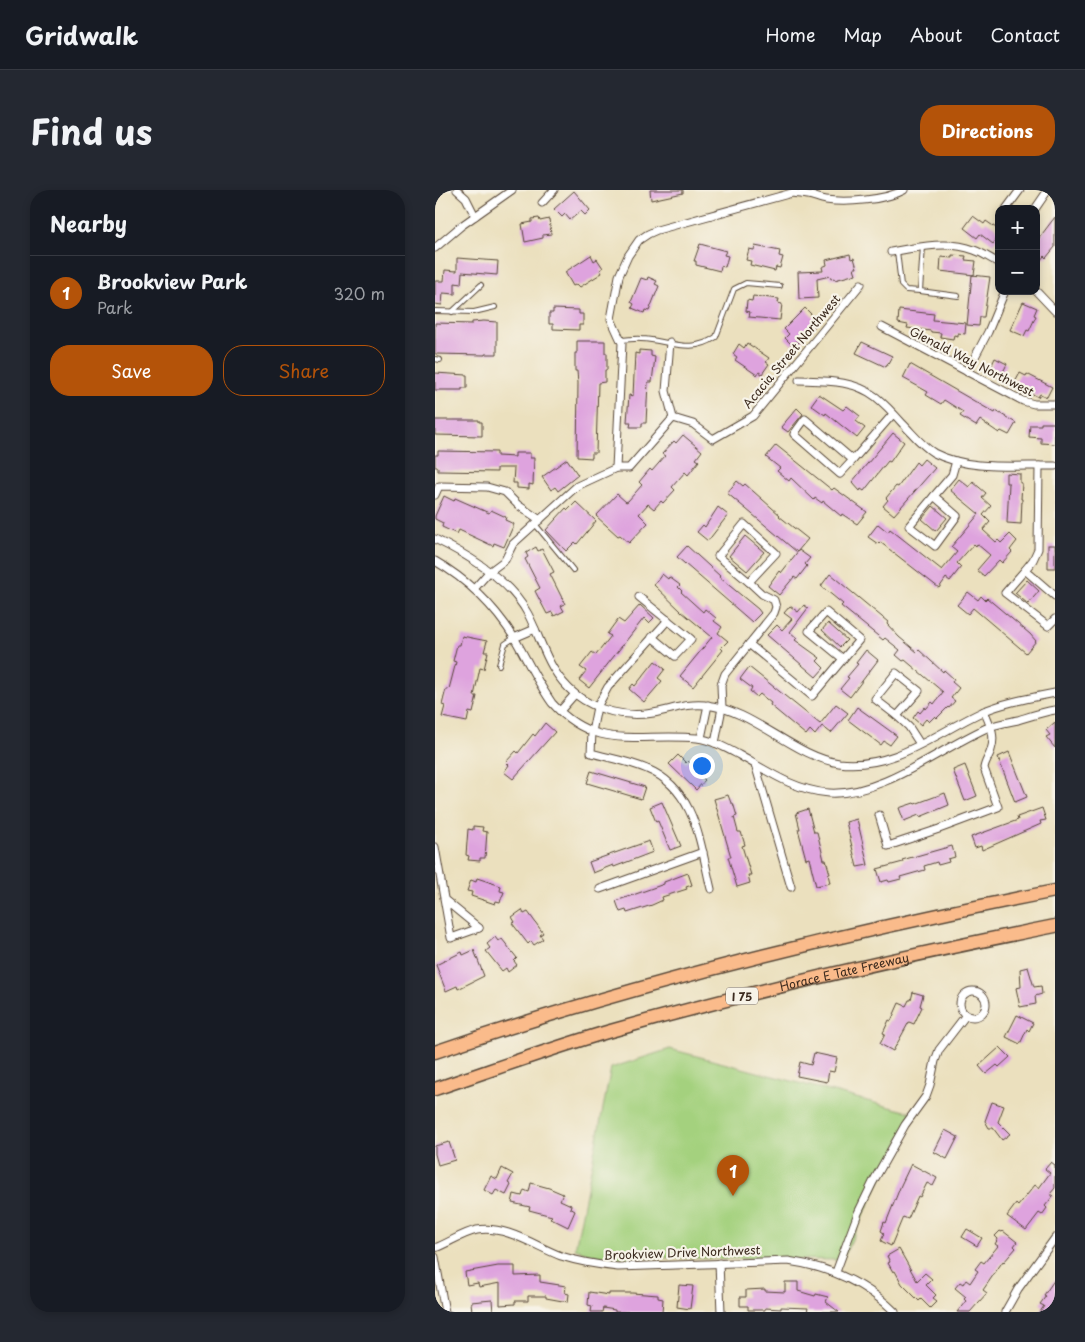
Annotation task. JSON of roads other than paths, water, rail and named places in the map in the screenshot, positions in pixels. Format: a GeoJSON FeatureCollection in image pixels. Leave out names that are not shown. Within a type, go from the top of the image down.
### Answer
{"type":"FeatureCollection","features":[{"type":"Feature","properties":{"kind":"highway"},"geometry":{"type":"LineString","coordinates":[[435,1052],[534,1019],[845,934],[1055,891]]}},
{"type":"Feature","properties":{"kind":"highway","name":"Horace E Tate Freeway"},"geometry":{"type":"LineString","coordinates":[[435,1089],[606,1032],[768,990],[956,946],[1055,926]]}},
{"type":"Feature","properties":{"kind":"street"},"geometry":{"type":"LineString","coordinates":[[457,190],[466,198],[475,216]]}},
{"type":"Feature","properties":{"kind":"street"},"geometry":{"type":"LineString","coordinates":[[435,248],[512,190]]}},
{"type":"Feature","properties":{"kind":"street"},"geometry":{"type":"LineString","coordinates":[[542,203],[554,190]]}},
{"type":"Feature","properties":{"kind":"street"},"geometry":{"type":"LineString","coordinates":[[879,198],[884,190]]}},
{"type":"Feature","properties":{"kind":"street"},"geometry":{"type":"LineString","coordinates":[[616,468],[621,340],[611,319],[619,276],[628,256],[639,240],[657,230],[791,192],[826,200],[879,198],[904,190]]}},
{"type":"Feature","properties":{"kind":"street"},"geometry":{"type":"LineString","coordinates":[[1009,205],[1020,190]]}},
{"type":"Feature","properties":{"kind":"street"},"geometry":{"type":"LineString","coordinates":[[1038,205],[1048,190]]}},
{"type":"Feature","properties":{"kind":"street"},"geometry":{"type":"LineString","coordinates":[[894,251],[923,246],[957,245],[975,250],[995,260]]}},
{"type":"Feature","properties":{"kind":"street","name":"Acacia Street Northwest"},"geometry":{"type":"LineString","coordinates":[[673,418],[693,424],[713,439],[753,416],[861,284]]}},
{"type":"Feature","properties":{"kind":"street"},"geometry":{"type":"LineString","coordinates":[[967,372],[988,332],[1003,295]]}},
{"type":"Feature","properties":{"kind":"street"},"geometry":{"type":"LineString","coordinates":[[1040,295],[1055,311]]}},
{"type":"Feature","properties":{"kind":"street","name":"Glenald Way Northwest"},"geometry":{"type":"LineString","coordinates":[[882,327],[1023,401],[1034,404],[1055,404]]}},
{"type":"Feature","properties":{"kind":"street"},"geometry":{"type":"LineString","coordinates":[[474,589],[489,572],[505,560],[513,544],[577,486],[616,468],[629,468],[673,418],[666,390],[670,342]]}},
{"type":"Feature","properties":{"kind":"street","name":"Acacia Street Northwest"},"geometry":{"type":"LineString","coordinates":[[799,380],[837,382],[855,386],[876,397],[926,448],[936,454],[955,460],[983,465],[1055,466]]}},
{"type":"Feature","properties":{"kind":"street"},"geometry":{"type":"LineString","coordinates":[[853,460],[805,419],[794,434],[840,474],[853,460],[893,414]]}},
{"type":"Feature","properties":{"kind":"street"},"geometry":{"type":"LineString","coordinates":[[934,496],[957,516],[935,546],[909,526],[934,496],[952,475],[955,460]]}},
{"type":"Feature","properties":{"kind":"street"},"geometry":{"type":"LineString","coordinates":[[1039,466],[1038,549],[1033,560],[1005,593],[1048,626],[1055,618]]}},
{"type":"Feature","properties":{"kind":"street"},"geometry":{"type":"LineString","coordinates":[[435,495],[439,486],[487,487],[505,492],[538,522]]}},
{"type":"Feature","properties":{"kind":"street"},"geometry":{"type":"LineString","coordinates":[[715,743],[722,708],[721,685],[725,674],[774,613],[776,607],[774,600],[762,594],[718,556],[744,524],[776,553],[749,582]]}},
{"type":"Feature","properties":{"kind":"street"},"geometry":{"type":"LineString","coordinates":[[435,539],[489,572],[516,596],[527,612],[547,659],[559,678],[575,694],[597,707],[616,713],[637,715],[686,705],[708,705],[722,708],[749,720],[813,754],[838,762],[860,764],[897,756],[984,711],[1019,700],[1055,693]]}},
{"type":"Feature","properties":{"kind":"street"},"geometry":{"type":"LineString","coordinates":[[435,560],[460,577],[496,612],[514,638],[545,692],[560,711],[578,725],[592,732],[620,738],[678,736],[701,738],[715,743],[787,782],[806,789],[831,793],[854,792],[885,782],[991,726],[1055,710]]}},
{"type":"Feature","properties":{"kind":"street"},"geometry":{"type":"LineString","coordinates":[[1025,570],[1055,596]]}},
{"type":"Feature","properties":{"kind":"street"},"geometry":{"type":"LineString","coordinates":[[639,597],[691,639],[675,656],[652,637]]}},
{"type":"Feature","properties":{"kind":"street"},"geometry":{"type":"LineString","coordinates":[[749,644],[812,696],[859,640],[826,612],[809,631],[843,659]]}},
{"type":"Feature","properties":{"kind":"street"},"geometry":{"type":"LineString","coordinates":[[668,620],[608,687],[597,707],[592,732],[591,753],[646,768],[663,778],[677,790],[686,801],[692,814],[711,889]]}},
{"type":"Feature","properties":{"kind":"street"},"geometry":{"type":"LineString","coordinates":[[514,638],[535,629]]}},
{"type":"Feature","properties":{"kind":"street"},"geometry":{"type":"LineString","coordinates":[[897,716],[919,692],[896,673],[875,699],[909,726],[920,744]]}},
{"type":"Feature","properties":{"kind":"street"},"geometry":{"type":"LineString","coordinates":[[560,711],[575,694]]}},
{"type":"Feature","properties":{"kind":"street"},"geometry":{"type":"LineString","coordinates":[[701,738],[708,705]]}},
{"type":"Feature","properties":{"kind":"street"},"geometry":{"type":"LineString","coordinates":[[879,815],[888,846],[997,807],[984,768],[993,745],[991,726],[984,711]]}},
{"type":"Feature","properties":{"kind":"street"},"geometry":{"type":"LineString","coordinates":[[755,764],[791,887]]}},
{"type":"Feature","properties":{"kind":"street"},"geometry":{"type":"LineString","coordinates":[[435,846],[451,938],[479,928],[446,901]]}},
{"type":"Feature","properties":{"kind":"street"},"geometry":{"type":"LineString","coordinates":[[600,888],[703,852]]}},
{"type":"Feature","properties":{"kind":"street"},"geometry":{"type":"LineString","coordinates":[[835,1272],[858,1213],[873,1182],[905,1125],[926,1096],[939,1050],[966,1015]]}},
{"type":"Feature","properties":{"kind":"street","name":"Brookview Drive Northwest"},"geometry":{"type":"LineString","coordinates":[[435,1248],[461,1235],[486,1229],[509,1233],[559,1255],[596,1265],[789,1261],[813,1265],[835,1272],[858,1283],[879,1297],[895,1312]]}},
{"type":"Feature","properties":{"kind":"street"},"geometry":{"type":"LineString","coordinates":[[1005,1312],[1018,1289],[1055,1238]]}},
{"type":"Feature","properties":{"kind":"street"},"geometry":{"type":"LineString","coordinates":[[435,1257],[445,1312]]}},
{"type":"Feature","properties":{"kind":"street"},"geometry":{"type":"LineString","coordinates":[[719,1263],[721,1312]]}},
{"type":"Feature","properties":{"kind":"lane"},"geometry":{"type":"LineString","coordinates":[[920,291],[923,246]]}},
{"type":"Feature","properties":{"kind":"lane"},"geometry":{"type":"LineString","coordinates":[[894,251],[901,285],[906,290],[958,296]]}},
{"type":"Feature","properties":{"kind":"lane"},"geometry":{"type":"LineString","coordinates":[[621,340],[640,339],[670,342],[690,347],[699,346],[717,337],[733,289],[746,283],[780,286]]}},
{"type":"Feature","properties":{"kind":"lane"},"geometry":{"type":"LineString","coordinates":[[452,312],[481,285]]}},
{"type":"Feature","properties":{"kind":"lane"},"geometry":{"type":"LineString","coordinates":[[435,311],[474,312],[495,308]]}},
{"type":"Feature","properties":{"kind":"lane"},"geometry":{"type":"LineString","coordinates":[[435,359],[440,360]]}},
{"type":"Feature","properties":{"kind":"lane"},"geometry":{"type":"LineString","coordinates":[[538,522],[573,570]]}},
{"type":"Feature","properties":{"kind":"lane"},"geometry":{"type":"LineString","coordinates":[[499,665],[505,644],[514,638]]}},
{"type":"Feature","properties":{"kind":"place","name":"Brookview Park"},"geometry":{"type":"Point","coordinates":[733,1196]}}]}
